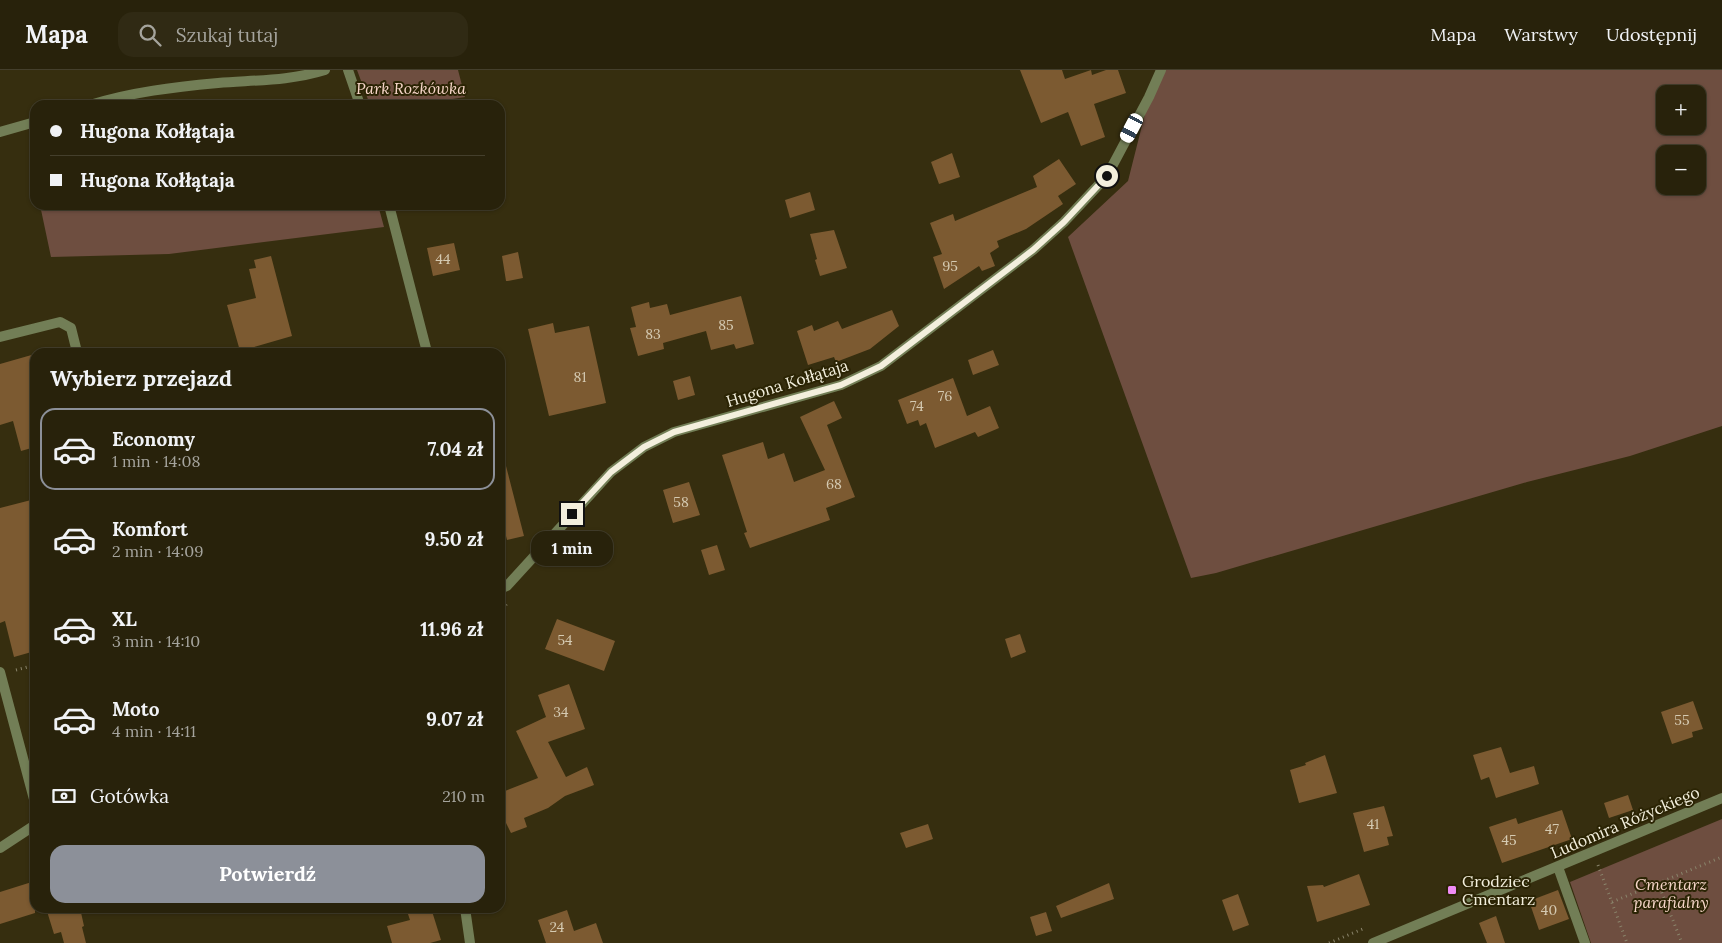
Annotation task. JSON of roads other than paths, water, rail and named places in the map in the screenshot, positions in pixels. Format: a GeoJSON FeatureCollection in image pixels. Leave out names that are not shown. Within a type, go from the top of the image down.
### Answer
{"type":"FeatureCollection","features":[{"type":"Feature","properties":{"kind":"street"},"geometry":{"type":"LineString","coordinates":[[106,100],[118,96],[218,83],[284,79],[325,70]]}},
{"type":"Feature","properties":{"kind":"street"},"geometry":{"type":"LineString","coordinates":[[348,70],[358,100]]}},
{"type":"Feature","properties":{"kind":"street","name":"Hugona Kołłątaja"},"geometry":{"type":"LineString","coordinates":[[505,587],[611,472],[644,447],[674,432],[841,385],[881,366],[1033,250],[1064,222],[1107,176],[1149,97],[1161,70]]}},
{"type":"Feature","properties":{"kind":"street"},"geometry":{"type":"LineString","coordinates":[[0,132],[30,123]]}},
{"type":"Feature","properties":{"kind":"street"},"geometry":{"type":"LineString","coordinates":[[390,210],[426,348]]}},
{"type":"Feature","properties":{"kind":"street"},"geometry":{"type":"LineString","coordinates":[[0,337],[60,322],[70,328],[76,348]]}},
{"type":"Feature","properties":{"kind":"street"},"geometry":{"type":"LineString","coordinates":[[0,673],[30,784]]}},
{"type":"Feature","properties":{"kind":"street","name":"Ludomira Różyckiego"},"geometry":{"type":"LineString","coordinates":[[1373,943],[1722,798]]}},
{"type":"Feature","properties":{"kind":"street"},"geometry":{"type":"LineString","coordinates":[[0,848],[30,828]]}},
{"type":"Feature","properties":{"kind":"street"},"geometry":{"type":"LineString","coordinates":[[1558,866],[1585,943]]}},
{"type":"Feature","properties":{"kind":"street"},"geometry":{"type":"LineString","coordinates":[[466,913],[470,943]]}},
{"type":"Feature","properties":{"kind":"place","name":"Grodziec Cmentarz"},"geometry":{"type":"Point","coordinates":[1452,890]}},
{"type":"Feature","properties":{"kind":"park label","name":"Park Rozkówka"},"geometry":{"type":"Point","coordinates":[411,88]}},
{"type":"Feature","properties":{"kind":"park label","name":"Cmentarz parafialny"},"geometry":{"type":"Point","coordinates":[1671,893]}}]}
